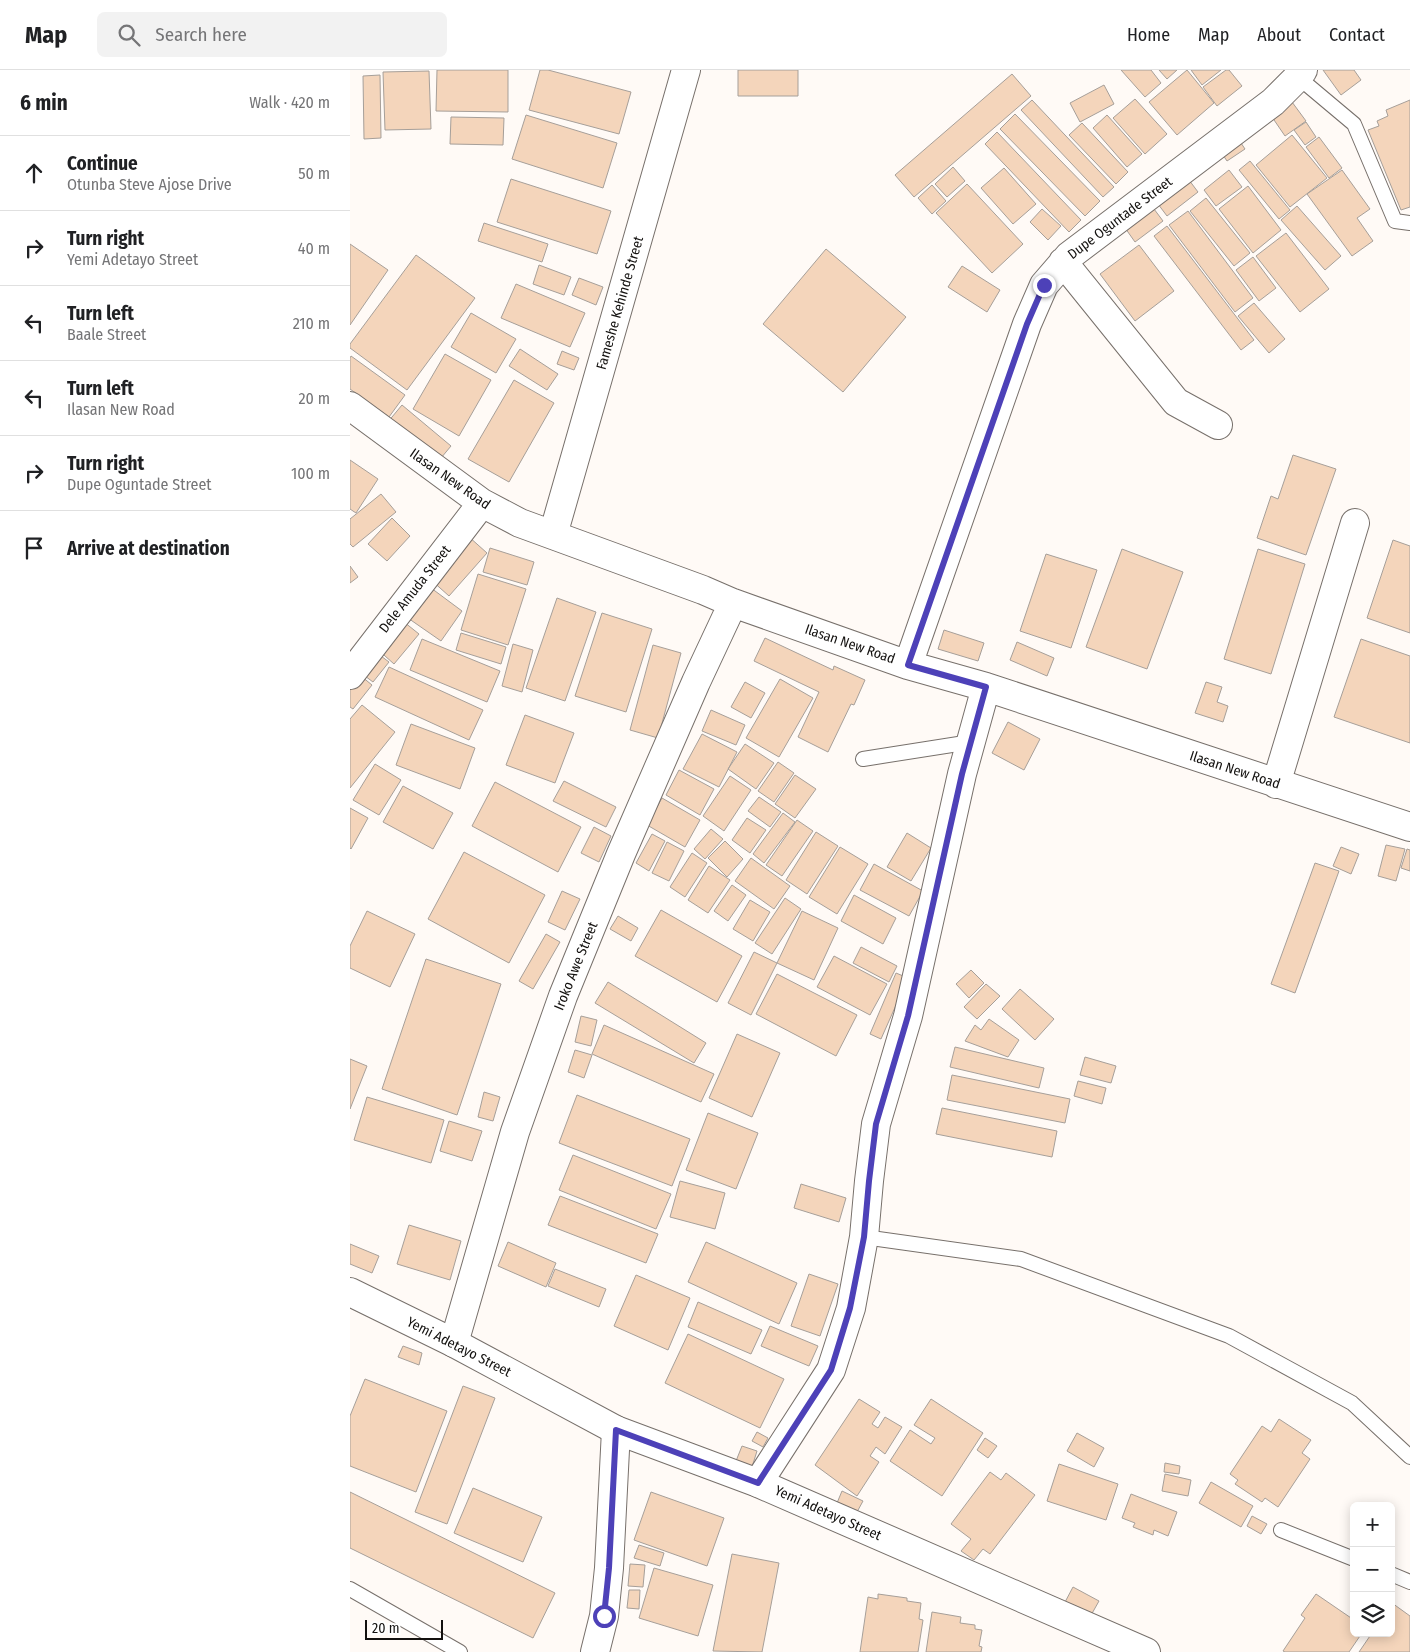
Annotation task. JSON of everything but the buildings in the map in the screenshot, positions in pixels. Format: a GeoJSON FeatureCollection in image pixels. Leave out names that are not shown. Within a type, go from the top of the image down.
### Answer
{"type":"FeatureCollection","features":[{"type":"Feature","properties":{"kind":"street","name":"Fameshe Kehinde Street"},"geometry":{"type":"LineString","coordinates":[[553,535],[686,70]]}},
{"type":"Feature","properties":{"kind":"street","name":"Dupe Oguntade Street"},"geometry":{"type":"LineString","coordinates":[[908,665],[1027,324],[1044,285],[1068,256],[1273,102],[1301,74]]}},
{"type":"Feature","properties":{"kind":"street"},"geometry":{"type":"LineString","coordinates":[[1063,262],[1176,402],[1218,425]]}},
{"type":"Feature","properties":{"kind":"street","name":"Ilasan New Road"},"geometry":{"type":"LineString","coordinates":[[350,406],[482,503],[520,523],[734,603],[908,665],[986,687],[1410,827]]}},
{"type":"Feature","properties":{"kind":"street","name":"Dele Amuda Street"},"geometry":{"type":"LineString","coordinates":[[350,675],[482,503]]}},
{"type":"Feature","properties":{"kind":"street"},"geometry":{"type":"LineString","coordinates":[[1276,784],[1355,523]]}},
{"type":"Feature","properties":{"kind":"street","name":"Iroko Awe Street"},"geometry":{"type":"LineString","coordinates":[[454,1343],[515,1132],[563,996],[621,854],[696,682],[734,603]]}},
{"type":"Feature","properties":{"kind":"street"},"geometry":{"type":"LineString","coordinates":[[758,1483],[831,1370],[850,1308],[864,1237],[876,1124],[908,1016],[971,742],[986,687]]}},
{"type":"Feature","properties":{"kind":"street","name":"Yemi Adetayo Street"},"geometry":{"type":"LineString","coordinates":[[350,1292],[454,1343],[616,1430],[758,1483],[1146,1652]]}},
{"type":"Feature","properties":{"kind":"street"},"geometry":{"type":"LineString","coordinates":[[595,1652],[604,1616],[609,1568],[616,1430]]}},
{"type":"Feature","properties":{"kind":"lane"},"geometry":{"type":"LineString","coordinates":[[1301,74],[1354,124],[1395,221],[1410,223]]}},
{"type":"Feature","properties":{"kind":"lane"},"geometry":{"type":"LineString","coordinates":[[863,759],[971,742]]}},
{"type":"Feature","properties":{"kind":"lane"},"geometry":{"type":"LineString","coordinates":[[864,1237],[1020,1259],[1229,1336],[1352,1403],[1410,1457]]}},
{"type":"Feature","properties":{"kind":"lane"},"geometry":{"type":"LineString","coordinates":[[1281,1530],[1350,1557]]}},
{"type":"Feature","properties":{"kind":"lane"},"geometry":{"type":"LineString","coordinates":[[1395,1576],[1410,1582]]}},
{"type":"Feature","properties":{"kind":"lane"},"geometry":{"type":"LineString","coordinates":[[350,1589],[460,1652]]}},
{"type":"Feature","properties":{"kind":"route"},"geometry":{"type":"LineString","coordinates":[[604,1616],[609,1568],[616,1430],[758,1483],[831,1370],[850,1308],[864,1237],[876,1124],[908,1016],[962,774],[986,687],[908,665],[1027,324],[1044,285]]}}]}
